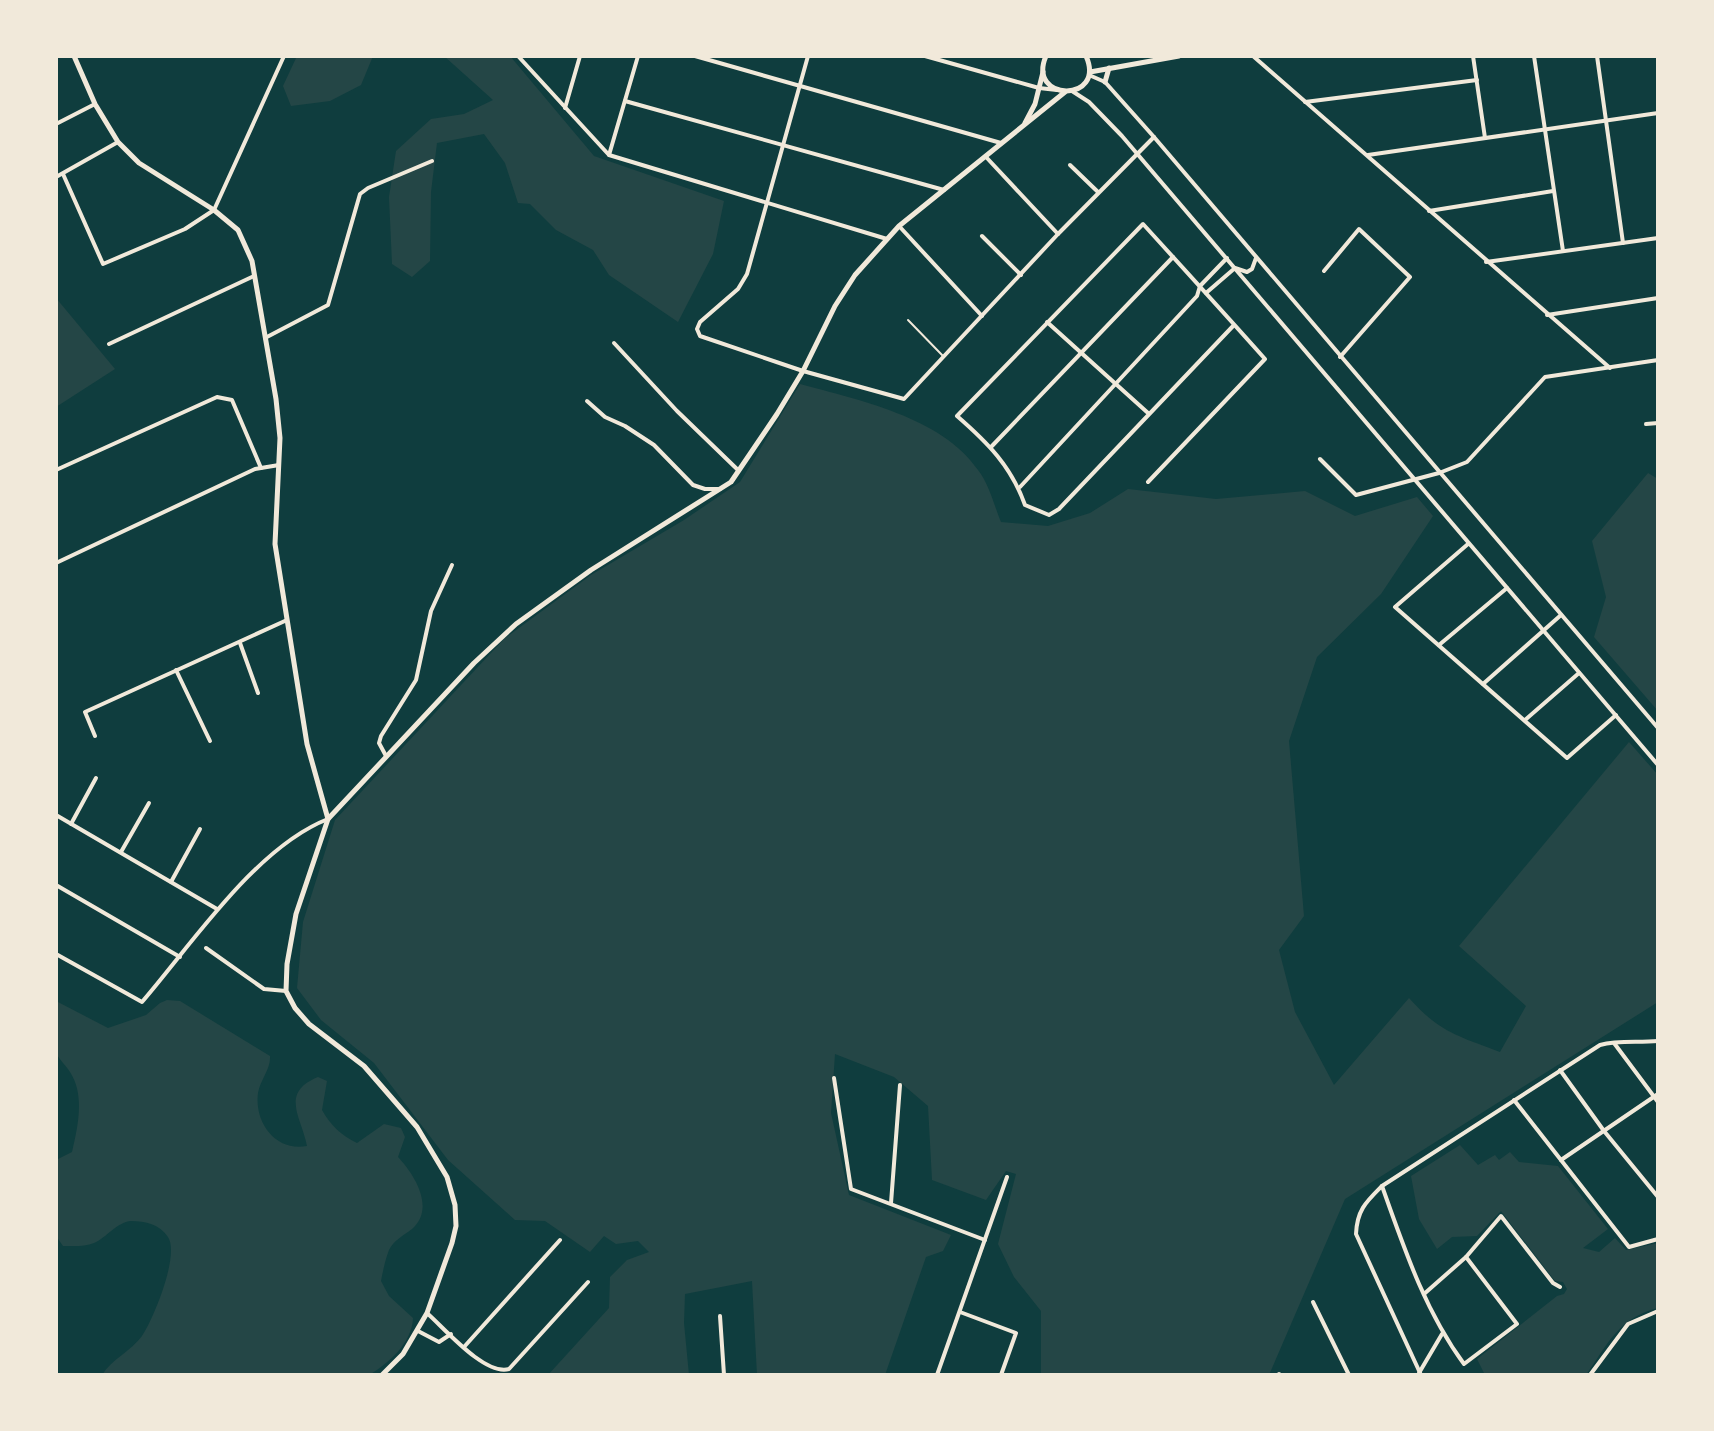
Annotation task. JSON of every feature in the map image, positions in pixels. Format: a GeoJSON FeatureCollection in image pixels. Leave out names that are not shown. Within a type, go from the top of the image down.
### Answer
{"type":"FeatureCollection","features":[{"type":"Feature","properties":{"kind":"main road"},"geometry":{"type":"LineString","coordinates":[[74,56],[95,104],[118,142],[139,163],[214,210],[238,230],[252,261],[280,438],[275,544],[307,744],[328,819]]}},
{"type":"Feature","properties":{"kind":"main road"},"geometry":{"type":"LineString","coordinates":[[382,1375],[403,1354],[427,1313],[456,1226],[455,1205],[447,1177],[417,1127],[364,1066],[309,1024],[286,991],[287,964],[296,914],[328,819],[474,663],[516,624],[591,570],[723,489],[740,471],[803,371],[848,285],[899,226],[1068,92],[1082,86],[1089,74],[1086,56]]}},
{"type":"Feature","properties":{"kind":"main road"},"geometry":{"type":"LineString","coordinates":[[1089,74],[1179,56]]}},
{"type":"Feature","properties":{"kind":"main road"},"geometry":{"type":"LineString","coordinates":[[1023,127],[1035,104],[1044,58]]}},
{"type":"Feature","properties":{"kind":"main road"},"geometry":{"type":"LineString","coordinates":[[1105,82],[1109,68]]}},
{"type":"Feature","properties":{"kind":"main road"},"geometry":{"type":"LineString","coordinates":[[1043,72],[1045,80],[1057,90],[1068,92]]}},
{"type":"Feature","properties":{"kind":"street"},"geometry":{"type":"LineString","coordinates":[[63,174],[103,264],[185,229],[214,210],[284,56]]}},
{"type":"Feature","properties":{"kind":"street"},"geometry":{"type":"LineString","coordinates":[[565,108],[580,56]]}},
{"type":"Feature","properties":{"kind":"street"},"geometry":{"type":"LineString","coordinates":[[609,155],[638,56]]}},
{"type":"Feature","properties":{"kind":"street"},"geometry":{"type":"LineString","coordinates":[[695,56],[1002,143]]}},
{"type":"Feature","properties":{"kind":"street"},"geometry":{"type":"LineString","coordinates":[[808,56],[747,274],[738,289],[700,322],[697,329],[700,336],[803,371],[904,399],[1136,152],[1154,137]]}},
{"type":"Feature","properties":{"kind":"street"},"geometry":{"type":"LineString","coordinates":[[925,56],[1039,88],[1057,90]]}},
{"type":"Feature","properties":{"kind":"street"},"geometry":{"type":"LineString","coordinates":[[1253,56],[1610,368]]}},
{"type":"Feature","properties":{"kind":"street"},"geometry":{"type":"LineString","coordinates":[[1473,56],[1485,138]]}},
{"type":"Feature","properties":{"kind":"street"},"geometry":{"type":"LineString","coordinates":[[1534,56],[1563,251]]}},
{"type":"Feature","properties":{"kind":"street"},"geometry":{"type":"LineString","coordinates":[[1597,56],[1623,243]]}},
{"type":"Feature","properties":{"kind":"street"},"geometry":{"type":"LineString","coordinates":[[520,57],[609,155],[887,239]]}},
{"type":"Feature","properties":{"kind":"street"},"geometry":{"type":"LineString","coordinates":[[1089,74],[1105,82],[1154,137],[1658,728]]}},
{"type":"Feature","properties":{"kind":"street"},"geometry":{"type":"LineString","coordinates":[[1304,102],[1477,80]]}},
{"type":"Feature","properties":{"kind":"street"},"geometry":{"type":"LineString","coordinates":[[1068,92],[1089,102],[1136,152],[1658,765]]}},
{"type":"Feature","properties":{"kind":"street"},"geometry":{"type":"LineString","coordinates":[[625,101],[944,190]]}},
{"type":"Feature","properties":{"kind":"street"},"geometry":{"type":"LineString","coordinates":[[56,124],[95,104]]}},
{"type":"Feature","properties":{"kind":"street"},"geometry":{"type":"LineString","coordinates":[[1367,155],[1658,113]]}},
{"type":"Feature","properties":{"kind":"street"},"geometry":{"type":"LineString","coordinates":[[56,177],[118,142]]}},
{"type":"Feature","properties":{"kind":"street"},"geometry":{"type":"LineString","coordinates":[[986,157],[1058,234]]}},
{"type":"Feature","properties":{"kind":"street"},"geometry":{"type":"LineString","coordinates":[[265,338],[328,305],[360,194],[432,161]]}},
{"type":"Feature","properties":{"kind":"street"},"geometry":{"type":"LineString","coordinates":[[1070,165],[1098,192]]}},
{"type":"Feature","properties":{"kind":"street"},"geometry":{"type":"LineString","coordinates":[[1429,211],[1553,191]]}},
{"type":"Feature","properties":{"kind":"street"},"geometry":{"type":"LineString","coordinates":[[1148,482],[1265,359],[1143,224],[957,416],[992,446],[1019,488],[1025,505],[1049,515],[1059,509],[1234,325]]}},
{"type":"Feature","properties":{"kind":"street"},"geometry":{"type":"LineString","coordinates":[[899,226],[982,316]]}},
{"type":"Feature","properties":{"kind":"street"},"geometry":{"type":"LineString","coordinates":[[1324,271],[1359,229],[1410,277],[1340,357]]}},
{"type":"Feature","properties":{"kind":"street"},"geometry":{"type":"LineString","coordinates":[[982,236],[1021,275]]}},
{"type":"Feature","properties":{"kind":"street"},"geometry":{"type":"LineString","coordinates":[[1486,262],[1658,238]]}},
{"type":"Feature","properties":{"kind":"street"},"geometry":{"type":"LineString","coordinates":[[992,446],[1173,257]]}},
{"type":"Feature","properties":{"kind":"street"},"geometry":{"type":"LineString","coordinates":[[1019,488],[1197,296],[1200,286],[1227,258]]}},
{"type":"Feature","properties":{"kind":"street"},"geometry":{"type":"LineString","coordinates":[[1235,268],[1247,272],[1252,269],[1256,258]]}},
{"type":"Feature","properties":{"kind":"street"},"geometry":{"type":"LineString","coordinates":[[1197,296],[1206,293],[1235,268]]}},
{"type":"Feature","properties":{"kind":"street"},"geometry":{"type":"LineString","coordinates":[[109,344],[254,276]]}},
{"type":"Feature","properties":{"kind":"street"},"geometry":{"type":"LineString","coordinates":[[1547,315],[1658,298]]}},
{"type":"Feature","properties":{"kind":"street"},"geometry":{"type":"LineString","coordinates":[[1047,322],[1148,413]]}},
{"type":"Feature","properties":{"kind":"street"},"geometry":{"type":"LineString","coordinates":[[614,343],[677,411],[740,471]]}},
{"type":"Feature","properties":{"kind":"street"},"geometry":{"type":"LineString","coordinates":[[1320,459],[1356,495],[1439,473],[1467,462],[1545,377],[1658,360]]}},
{"type":"Feature","properties":{"kind":"street"},"geometry":{"type":"LineString","coordinates":[[56,470],[217,397],[232,400],[261,468]]}},
{"type":"Feature","properties":{"kind":"street"},"geometry":{"type":"LineString","coordinates":[[587,401],[605,417],[654,445],[693,485],[723,489]]}},
{"type":"Feature","properties":{"kind":"street"},"geometry":{"type":"LineString","coordinates":[[1646,424],[1658,423]]}},
{"type":"Feature","properties":{"kind":"street"},"geometry":{"type":"LineString","coordinates":[[56,563],[261,468],[279,465]]}},
{"type":"Feature","properties":{"kind":"street"},"geometry":{"type":"LineString","coordinates":[[1468,544],[1395,607],[1567,758],[1616,715]]}},
{"type":"Feature","properties":{"kind":"street"},"geometry":{"type":"LineString","coordinates":[[387,757],[379,743],[381,736],[416,680],[431,611],[452,565]]}},
{"type":"Feature","properties":{"kind":"street"},"geometry":{"type":"LineString","coordinates":[[1439,645],[1507,588]]}},
{"type":"Feature","properties":{"kind":"street"},"geometry":{"type":"LineString","coordinates":[[1483,684],[1561,615]]}},
{"type":"Feature","properties":{"kind":"street"},"geometry":{"type":"LineString","coordinates":[[95,736],[85,712],[287,620]]}},
{"type":"Feature","properties":{"kind":"street"},"geometry":{"type":"LineString","coordinates":[[239,642],[258,693]]}},
{"type":"Feature","properties":{"kind":"street"},"geometry":{"type":"LineString","coordinates":[[176,670],[210,741]]}},
{"type":"Feature","properties":{"kind":"street"},"geometry":{"type":"LineString","coordinates":[[1525,720],[1579,673]]}},
{"type":"Feature","properties":{"kind":"street"},"geometry":{"type":"LineString","coordinates":[[71,824],[96,778]]}},
{"type":"Feature","properties":{"kind":"street"},"geometry":{"type":"LineString","coordinates":[[121,852],[149,803]]}},
{"type":"Feature","properties":{"kind":"street"},"geometry":{"type":"LineString","coordinates":[[56,815],[217,909]]}},
{"type":"Feature","properties":{"kind":"street"},"geometry":{"type":"LineString","coordinates":[[56,954],[142,1002],[217,909],[288,842],[312,825],[328,819]]}},
{"type":"Feature","properties":{"kind":"street"},"geometry":{"type":"LineString","coordinates":[[171,882],[200,829]]}},
{"type":"Feature","properties":{"kind":"street"},"geometry":{"type":"LineString","coordinates":[[56,885],[180,957]]}},
{"type":"Feature","properties":{"kind":"street"},"geometry":{"type":"LineString","coordinates":[[206,948],[264,989],[286,991]]}},
{"type":"Feature","properties":{"kind":"street"},"geometry":{"type":"LineString","coordinates":[[1420,1374],[1356,1234],[1357,1217],[1362,1206],[1382,1186],[1600,1045],[1613,1041],[1658,1041]]}},
{"type":"Feature","properties":{"kind":"street"},"geometry":{"type":"LineString","coordinates":[[1613,1041],[1656,1095],[1658,1102]]}},
{"type":"Feature","properties":{"kind":"street"},"geometry":{"type":"LineString","coordinates":[[1560,1070],[1604,1131],[1658,1197]]}},
{"type":"Feature","properties":{"kind":"street"},"geometry":{"type":"LineString","coordinates":[[834,1078],[851,1189],[985,1240]]}},
{"type":"Feature","properties":{"kind":"street"},"geometry":{"type":"LineString","coordinates":[[891,1203],[900,1085]]}},
{"type":"Feature","properties":{"kind":"street"},"geometry":{"type":"LineString","coordinates":[[1561,1160],[1656,1095]]}},
{"type":"Feature","properties":{"kind":"street"},"geometry":{"type":"LineString","coordinates":[[1514,1100],[1629,1247],[1658,1239]]}},
{"type":"Feature","properties":{"kind":"street"},"geometry":{"type":"LineString","coordinates":[[937,1375],[1007,1177]]}},
{"type":"Feature","properties":{"kind":"street"},"geometry":{"type":"LineString","coordinates":[[1382,1186],[1442,1334],[1464,1364],[1517,1324],[1466,1257]]}},
{"type":"Feature","properties":{"kind":"street"},"geometry":{"type":"LineString","coordinates":[[1424,1294],[1466,1257],[1501,1216],[1553,1283],[1560,1287]]}},
{"type":"Feature","properties":{"kind":"street"},"geometry":{"type":"LineString","coordinates":[[464,1347],[560,1240]]}},
{"type":"Feature","properties":{"kind":"street"},"geometry":{"type":"LineString","coordinates":[[427,1313],[488,1367],[502,1371],[509,1369],[588,1282]]}},
{"type":"Feature","properties":{"kind":"street"},"geometry":{"type":"LineString","coordinates":[[1313,1302],[1349,1375]]}},
{"type":"Feature","properties":{"kind":"street"},"geometry":{"type":"LineString","coordinates":[[1590,1375],[1628,1324],[1658,1311]]}},
{"type":"Feature","properties":{"kind":"street"},"geometry":{"type":"LineString","coordinates":[[960,1312],[1016,1333],[1001,1375]]}},
{"type":"Feature","properties":{"kind":"street"},"geometry":{"type":"LineString","coordinates":[[720,1316],[724,1375]]}},
{"type":"Feature","properties":{"kind":"street"},"geometry":{"type":"LineString","coordinates":[[418,1331],[439,1342],[451,1334]]}},
{"type":"Feature","properties":{"kind":"street"},"geometry":{"type":"LineString","coordinates":[[1420,1374],[1442,1334]]}},
{"type":"Feature","properties":{"kind":"lane"},"geometry":{"type":"LineString","coordinates":[[908,320],[944,357]]}},
{"type":"Feature","properties":{"kind":"shaded area"},"geometry":{"type":"Polygon","coordinates":[[[297,56],[373,56],[361,85],[330,101],[291,106],[283,86],[297,56]]]}},
{"type":"Feature","properties":{"kind":"shaded area"},"geometry":{"type":"Polygon","coordinates":[[[444,56],[510,56],[594,156],[724,201],[713,254],[678,322],[609,275],[593,250],[556,230],[530,204],[518,203],[505,163],[484,134],[437,143],[431,192],[430,261],[412,277],[392,264],[389,197],[396,151],[431,119],[464,114],[493,100],[444,56]]]}},
{"type":"Feature","properties":{"kind":"shaded area"},"geometry":{"type":"Polygon","coordinates":[[[56,298],[115,369],[56,407],[56,298]]]}},
{"type":"Feature","properties":{"kind":"shaded area"},"geometry":{"type":"Polygon","coordinates":[[[800,384],[897,413],[943,436],[962,452],[982,476],[1001,522],[1048,526],[1090,513],[1128,489],[1216,499],[1305,491],[1355,516],[1417,497],[1433,516],[1381,594],[1317,657],[1289,741],[1304,916],[1279,950],[1295,1012],[1334,1085],[1409,998],[1440,1026],[1500,1052],[1526,1006],[1459,946],[1629,742],[1658,775],[1658,1002],[1345,1199],[1269,1375],[1041,1375],[1041,1311],[1014,1277],[998,1244],[1016,1174],[1006,1171],[986,1200],[932,1180],[928,1106],[894,1077],[835,1054],[831,1113],[849,1195],[951,1235],[943,1251],[926,1257],[885,1375],[757,1375],[752,1281],[685,1294],[684,1323],[689,1375],[548,1375],[609,1308],[610,1277],[627,1260],[649,1252],[638,1241],[616,1244],[604,1236],[590,1252],[545,1221],[515,1220],[448,1160],[374,1063],[321,1020],[297,988],[303,922],[335,820],[504,639],[591,575],[684,520],[740,482],[800,384]]]}},
{"type":"Feature","properties":{"kind":"shaded area"},"geometry":{"type":"Polygon","coordinates":[[[1648,473],[1658,479],[1658,711],[1594,637],[1606,597],[1592,541],[1648,473]]]}},
{"type":"Feature","properties":{"kind":"shaded area"},"geometry":{"type":"Polygon","coordinates":[[[167,1000],[180,1001],[270,1056],[259,1088],[258,1104],[264,1125],[277,1140],[296,1147],[307,1146],[296,1098],[306,1083],[318,1077],[327,1081],[322,1110],[333,1125],[351,1140],[357,1143],[384,1124],[401,1128],[405,1137],[398,1157],[416,1182],[422,1211],[419,1221],[391,1247],[381,1281],[389,1296],[413,1318],[412,1327],[398,1351],[369,1375],[102,1375],[138,1341],[147,1328],[164,1287],[171,1246],[161,1229],[137,1221],[121,1224],[87,1245],[63,1246],[56,1236],[56,1160],[72,1152],[79,1101],[75,1081],[56,1052],[56,1001],[108,1028],[146,1015],[167,1000]]]}},
{"type":"Feature","properties":{"kind":"shaded area"},"geometry":{"type":"Polygon","coordinates":[[[1460,1145],[1478,1165],[1495,1155],[1499,1160],[1510,1152],[1519,1162],[1558,1166],[1608,1229],[1583,1248],[1599,1252],[1615,1238],[1626,1250],[1658,1243],[1658,1308],[1644,1312],[1623,1325],[1586,1375],[1485,1375],[1477,1359],[1567,1289],[1563,1282],[1555,1281],[1501,1211],[1477,1236],[1452,1237],[1437,1249],[1419,1219],[1411,1176],[1460,1145]]]}}]}
